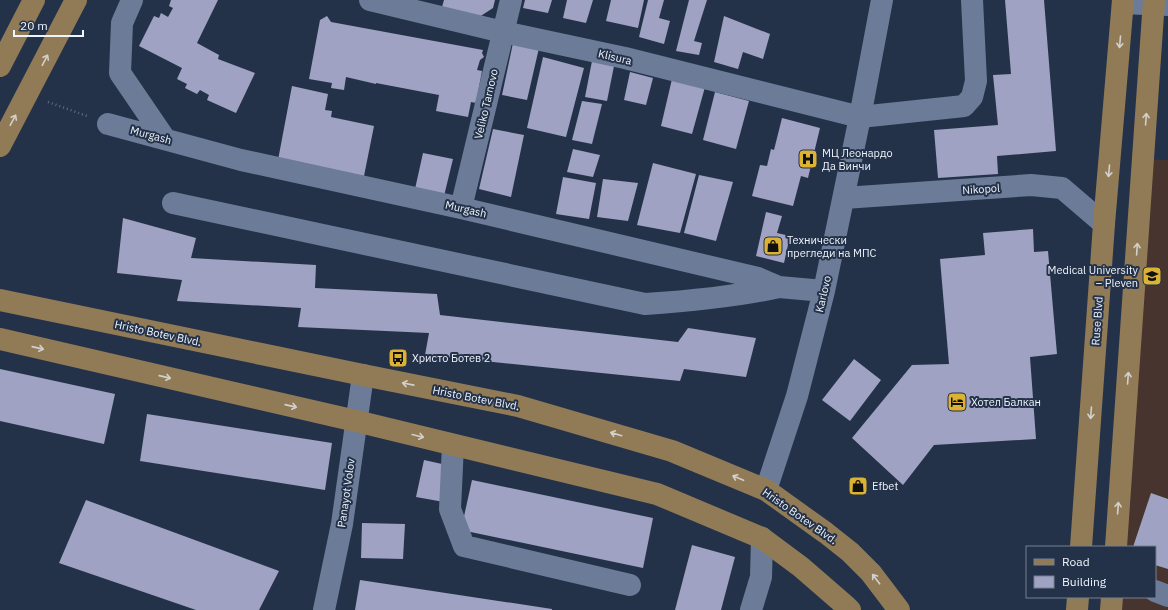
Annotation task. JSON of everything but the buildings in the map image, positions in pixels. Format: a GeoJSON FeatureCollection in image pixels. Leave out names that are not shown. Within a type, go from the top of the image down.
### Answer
{"type":"FeatureCollection","features":[{"type":"Feature","properties":{"kind":"main road"},"geometry":{"type":"LineString","coordinates":[[0,66],[34,0]]}},
{"type":"Feature","properties":{"kind":"main road"},"geometry":{"type":"LineString","coordinates":[[0,146],[76,0]]}},
{"type":"Feature","properties":{"kind":"main road","name":"Ruse Blvd"},"geometry":{"type":"LineString","coordinates":[[1081,546],[1104,224],[1123,2]]}},
{"type":"Feature","properties":{"kind":"main road"},"geometry":{"type":"LineString","coordinates":[[1116,546],[1159,3]]}},
{"type":"Feature","properties":{"kind":"main road","name":"Hristo Botev Blvd."},"geometry":{"type":"LineString","coordinates":[[0,300],[518,406],[672,451],[766,490],[850,552],[871,572],[899,610]]}},
{"type":"Feature","properties":{"kind":"main road"},"geometry":{"type":"LineString","coordinates":[[0,340],[356,421],[657,494],[762,538],[801,567],[850,610]]}},
{"type":"Feature","properties":{"kind":"main road"},"geometry":{"type":"LineString","coordinates":[[1077,610],[1078,598]]}},
{"type":"Feature","properties":{"kind":"main road"},"geometry":{"type":"LineString","coordinates":[[1111,610],[1112,598]]}},
{"type":"Feature","properties":{"kind":"street"},"geometry":{"type":"LineString","coordinates":[[132,0],[122,23],[120,73],[164,139]]}},
{"type":"Feature","properties":{"kind":"street","name":"Klisura"},"geometry":{"type":"LineString","coordinates":[[370,0],[503,32],[632,60],[860,117]]}},
{"type":"Feature","properties":{"kind":"street","name":"Veliko Tarnovo"},"geometry":{"type":"LineString","coordinates":[[461,208],[511,0]]}},
{"type":"Feature","properties":{"kind":"street","name":"Karlovo"},"geometry":{"type":"LineString","coordinates":[[766,490],[797,396],[824,291],[844,198],[882,0]]}},
{"type":"Feature","properties":{"kind":"street"},"geometry":{"type":"LineString","coordinates":[[860,117],[964,106],[972,96],[976,81],[972,0]]}},
{"type":"Feature","properties":{"kind":"street"},"geometry":{"type":"LineString","coordinates":[[1123,2],[1159,3]]}},
{"type":"Feature","properties":{"kind":"street","name":"Murgash"},"geometry":{"type":"LineString","coordinates":[[108,124],[241,160],[461,208],[758,278],[779,287],[824,291]]}},
{"type":"Feature","properties":{"kind":"street","name":"Nikopol"},"geometry":{"type":"LineString","coordinates":[[844,198],[1031,185],[1062,188],[1104,224]]}},
{"type":"Feature","properties":{"kind":"street"},"geometry":{"type":"LineString","coordinates":[[172,203],[645,304],[712,299],[747,294],[779,287]]}},
{"type":"Feature","properties":{"kind":"street","name":"Panayot Volov"},"geometry":{"type":"LineString","coordinates":[[324,610],[342,524],[363,375]]}},
{"type":"Feature","properties":{"kind":"street"},"geometry":{"type":"LineString","coordinates":[[453,445],[450,509],[464,546],[630,585]]}},
{"type":"Feature","properties":{"kind":"street"},"geometry":{"type":"LineString","coordinates":[[752,610],[760,578],[762,538]]}},
{"type":"Feature","properties":{"kind":"street"},"geometry":{"type":"LineString","coordinates":[[1156,591],[1168,596]]}},
{"type":"Feature","properties":{"kind":"path"},"geometry":{"type":"LineString","coordinates":[[27,95],[108,124]]}},
{"type":"Feature","properties":{"kind":"shaded area","name":"Medical University – Pleven"},"geometry":{"type":"Polygon","coordinates":[[[1141,159],[1168,160],[1168,610],[1116,610],[1117,598],[1156,598],[1156,546],[1120,546],[1141,159]]]}},
{"type":"Feature","properties":{"kind":"place","name":"МЦ Леонардо Да Винчи"},"geometry":{"type":"Point","coordinates":[808,159]}},
{"type":"Feature","properties":{"kind":"place","name":"Технически прегледи на МПС"},"geometry":{"type":"Point","coordinates":[773,246]}},
{"type":"Feature","properties":{"kind":"place","name":"Medical University – Pleven"},"geometry":{"type":"Point","coordinates":[1152,276]}},
{"type":"Feature","properties":{"kind":"place","name":"Христо Ботев 2"},"geometry":{"type":"Point","coordinates":[398,358]}},
{"type":"Feature","properties":{"kind":"place","name":"Хотел Балкан"},"geometry":{"type":"Point","coordinates":[957,402]}},
{"type":"Feature","properties":{"kind":"place","name":"Efbet"},"geometry":{"type":"Point","coordinates":[858,486]}}]}
